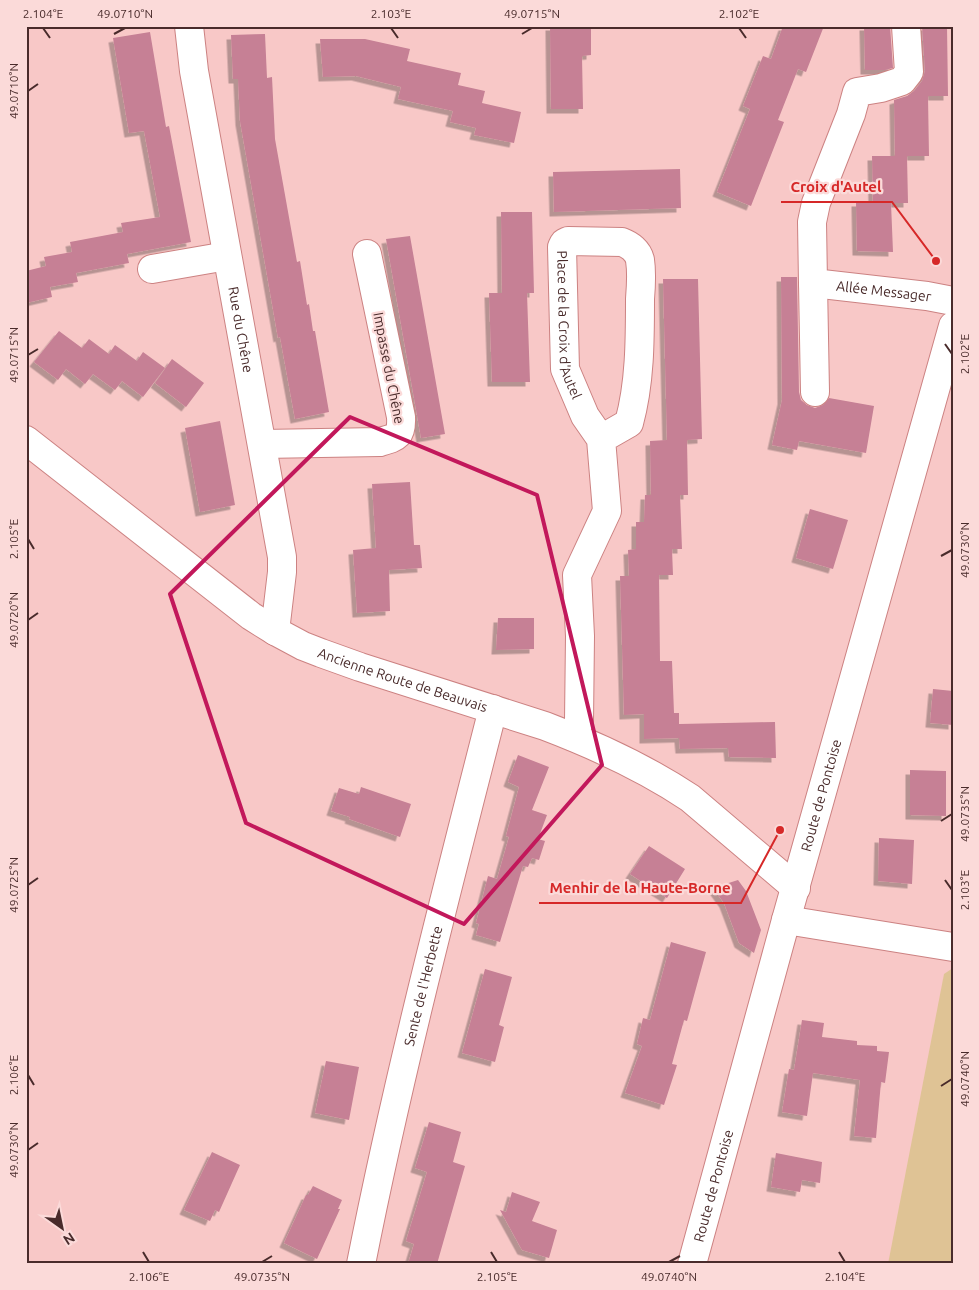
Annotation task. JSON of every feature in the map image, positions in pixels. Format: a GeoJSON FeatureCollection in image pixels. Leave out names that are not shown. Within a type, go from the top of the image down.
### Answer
{"type":"FeatureCollection","features":[{"type":"Feature","properties":{"kind":"street","name":"Rue du Chêne"},"geometry":{"type":"LineString","coordinates":[[189,26],[194,71],[282,557],[275,632]]}},
{"type":"Feature","properties":{"kind":"street"},"geometry":{"type":"LineString","coordinates":[[815,392],[812,222],[816,204],[852,114],[857,92],[881,88],[902,81],[909,72],[906,26]]}},
{"type":"Feature","properties":{"kind":"street","name":"Place de la Croix d'Autel"},"geometry":{"type":"LineString","coordinates":[[568,241],[622,242],[637,253],[640,260],[640,343],[634,404],[629,422],[602,439],[585,416],[565,369],[562,246],[568,241]]}},
{"type":"Feature","properties":{"kind":"street","name":"Impasse du Chêne"},"geometry":{"type":"LineString","coordinates":[[262,444],[380,442],[398,435],[400,432],[401,417],[367,254]]}},
{"type":"Feature","properties":{"kind":"street"},"geometry":{"type":"LineString","coordinates":[[152,269],[227,256]]}},
{"type":"Feature","properties":{"kind":"street","name":"Allée Messager"},"geometry":{"type":"LineString","coordinates":[[814,283],[927,296],[953,301]]}},
{"type":"Feature","properties":{"kind":"street","name":"Route de Pontoise"},"geometry":{"type":"LineString","coordinates":[[692,1264],[786,920],[953,326]]}},
{"type":"Feature","properties":{"kind":"street"},"geometry":{"type":"LineString","coordinates":[[574,738],[579,721],[580,636],[577,575],[607,511],[602,439]]}},
{"type":"Feature","properties":{"kind":"street","name":"Ancienne Route de Beauvais"},"geometry":{"type":"LineString","coordinates":[[26,440],[251,616],[275,632],[303,646],[360,667],[545,726],[628,762],[690,798],[796,888]]}},
{"type":"Feature","properties":{"kind":"street","name":"Sente de l'Herbette"},"geometry":{"type":"LineString","coordinates":[[361,1264],[409,1044],[494,709]]}},
{"type":"Feature","properties":{"kind":"street"},"geometry":{"type":"LineString","coordinates":[[786,920],[953,947]]}},
{"type":"Feature","properties":{"kind":"highlighted area"},"geometry":{"type":"Polygon","coordinates":[[[350,417],[537,495],[602,765],[464,924],[246,823],[170,594],[350,417]]]}},
{"type":"Feature","properties":{"kind":"shaded area"},"geometry":{"type":"Polygon","coordinates":[[[953,968],[953,1264],[888,1264],[944,974],[953,968]]]}},
{"type":"Feature","properties":{"kind":"building"},"geometry":{"type":"Polygon","coordinates":[[[550,26],[591,26],[591,55],[582,56],[583,109],[551,109],[550,26]]]}},
{"type":"Feature","properties":{"kind":"building"},"geometry":{"type":"Polygon","coordinates":[[[783,26],[824,26],[806,72],[798,69],[778,120],[784,122],[751,206],[717,192],[750,109],[743,106],[763,56],[771,59],[783,26]]]}},
{"type":"Feature","properties":{"kind":"building"},"geometry":{"type":"Polygon","coordinates":[[[864,26],[890,26],[893,68],[865,70],[864,26]]]}},
{"type":"Feature","properties":{"kind":"building"},"geometry":{"type":"Polygon","coordinates":[[[922,26],[947,26],[948,96],[928,96],[929,156],[895,156],[894,100],[907,96],[922,81],[925,71],[922,26]]]}},
{"type":"Feature","properties":{"kind":"building"},"geometry":{"type":"Polygon","coordinates":[[[150,32],[166,127],[169,126],[191,242],[127,254],[129,263],[76,273],[78,282],[50,287],[52,297],[26,303],[26,271],[46,266],[44,257],[72,252],[70,242],[123,232],[121,223],[160,217],[144,131],[129,133],[113,38],[150,32]]]}},
{"type":"Feature","properties":{"kind":"building"},"geometry":{"type":"Polygon","coordinates":[[[265,34],[267,78],[272,77],[275,139],[297,262],[300,261],[307,305],[309,304],[313,331],[315,331],[329,412],[295,419],[280,337],[278,338],[240,121],[238,79],[233,79],[231,35],[265,34]]]}},
{"type":"Feature","properties":{"kind":"building"},"geometry":{"type":"Polygon","coordinates":[[[320,39],[365,39],[410,49],[407,61],[461,73],[458,85],[485,91],[482,103],[521,112],[514,143],[474,135],[476,128],[450,122],[453,111],[398,99],[401,87],[356,76],[323,77],[320,39]]]}},
{"type":"Feature","properties":{"kind":"building"},"geometry":{"type":"Polygon","coordinates":[[[872,156],[907,156],[908,203],[891,203],[893,252],[857,251],[856,202],[873,202],[872,156]]]}},
{"type":"Feature","properties":{"kind":"building"},"geometry":{"type":"Polygon","coordinates":[[[680,169],[681,208],[554,212],[553,172],[680,169]]]}},
{"type":"Feature","properties":{"kind":"building"},"geometry":{"type":"Polygon","coordinates":[[[501,212],[532,212],[534,293],[527,293],[530,382],[492,382],[489,293],[502,293],[501,212]]]}},
{"type":"Feature","properties":{"kind":"building"},"geometry":{"type":"Polygon","coordinates":[[[410,236],[445,434],[421,438],[386,239],[410,236]]]}},
{"type":"Feature","properties":{"kind":"building"},"geometry":{"type":"Polygon","coordinates":[[[781,277],[797,277],[799,392],[801,400],[815,408],[823,405],[829,398],[874,406],[866,453],[799,441],[797,450],[772,445],[782,400],[781,277]]]}},
{"type":"Feature","properties":{"kind":"building"},"geometry":{"type":"Polygon","coordinates":[[[663,279],[698,279],[702,439],[687,440],[688,495],[680,495],[682,549],[672,549],[673,575],[659,575],[660,661],[672,661],[674,713],[679,713],[679,724],[775,722],[776,758],[729,757],[728,748],[680,749],[679,738],[644,739],[644,714],[624,715],[620,576],[629,576],[628,550],[636,549],[636,522],[644,522],[645,495],[651,495],[650,441],[667,440],[663,279]]]}},
{"type":"Feature","properties":{"kind":"building"},"geometry":{"type":"Polygon","coordinates":[[[59,331],[82,348],[89,339],[109,354],[115,345],[137,361],[143,352],[165,368],[143,397],[122,381],[115,390],[93,374],[85,384],[66,369],[58,380],[34,362],[59,331]]]}},
{"type":"Feature","properties":{"kind":"building"},"geometry":{"type":"Polygon","coordinates":[[[172,359],[204,383],[186,407],[155,383],[172,359]]]}},
{"type":"Feature","properties":{"kind":"building"},"geometry":{"type":"Polygon","coordinates":[[[220,421],[235,505],[200,512],[185,428],[220,421]]]}},
{"type":"Feature","properties":{"kind":"building"},"geometry":{"type":"Polygon","coordinates":[[[410,482],[414,545],[420,545],[422,568],[389,570],[390,611],[357,613],[353,550],[376,548],[372,484],[410,482]]]}},
{"type":"Feature","properties":{"kind":"building"},"geometry":{"type":"Polygon","coordinates":[[[810,509],[848,520],[833,569],[796,558],[810,509]]]}},
{"type":"Feature","properties":{"kind":"building"},"geometry":{"type":"Polygon","coordinates":[[[498,618],[534,618],[534,649],[496,650],[498,618]]]}},
{"type":"Feature","properties":{"kind":"building"},"geometry":{"type":"Polygon","coordinates":[[[933,689],[953,691],[953,725],[930,723],[933,689]]]}},
{"type":"Feature","properties":{"kind":"building"},"geometry":{"type":"Polygon","coordinates":[[[518,755],[549,767],[532,810],[547,815],[538,839],[545,841],[539,860],[532,858],[528,867],[523,866],[500,942],[476,935],[479,924],[476,923],[488,876],[497,879],[509,837],[506,836],[519,787],[508,782],[518,755]]]}},
{"type":"Feature","properties":{"kind":"building"},"geometry":{"type":"Polygon","coordinates":[[[910,770],[946,771],[946,816],[910,815],[910,770]]]}},
{"type":"Feature","properties":{"kind":"building"},"geometry":{"type":"Polygon","coordinates":[[[361,787],[411,804],[400,837],[331,811],[339,788],[359,794],[361,787]]]}},
{"type":"Feature","properties":{"kind":"building"},"geometry":{"type":"Polygon","coordinates":[[[879,838],[914,840],[912,884],[878,881],[879,838]]]}},
{"type":"Feature","properties":{"kind":"building"},"geometry":{"type":"Polygon","coordinates":[[[649,846],[685,869],[667,898],[630,874],[649,846]]]}},
{"type":"Feature","properties":{"kind":"building"},"geometry":{"type":"Polygon","coordinates":[[[738,880],[746,891],[761,930],[754,953],[739,943],[724,903],[713,888],[738,880]]]}},
{"type":"Feature","properties":{"kind":"building"},"geometry":{"type":"Polygon","coordinates":[[[671,942],[706,952],[687,1021],[684,1020],[672,1064],[677,1065],[664,1105],[625,1093],[642,1046],[637,1044],[643,1018],[650,1020],[671,942]]]}},
{"type":"Feature","properties":{"kind":"building"},"geometry":{"type":"Polygon","coordinates":[[[485,969],[512,977],[499,1025],[504,1027],[495,1062],[462,1053],[485,969]]]}},
{"type":"Feature","properties":{"kind":"building"},"geometry":{"type":"Polygon","coordinates":[[[802,1020],[824,1023],[822,1037],[857,1041],[857,1045],[877,1046],[877,1051],[889,1052],[885,1083],[881,1082],[876,1138],[854,1136],[860,1080],[813,1073],[807,1116],[782,1112],[789,1069],[794,1070],[802,1020]]]}},
{"type":"Feature","properties":{"kind":"building"},"geometry":{"type":"Polygon","coordinates":[[[326,1061],[359,1067],[349,1120],[315,1113],[326,1061]]]}},
{"type":"Feature","properties":{"kind":"building"},"geometry":{"type":"Polygon","coordinates":[[[429,1122],[461,1132],[453,1162],[465,1166],[437,1264],[408,1264],[414,1244],[406,1241],[427,1172],[415,1168],[429,1122]]]}},
{"type":"Feature","properties":{"kind":"building"},"geometry":{"type":"Polygon","coordinates":[[[212,1152],[240,1165],[219,1212],[215,1210],[210,1221],[184,1210],[212,1152]]]}},
{"type":"Feature","properties":{"kind":"building"},"geometry":{"type":"Polygon","coordinates":[[[776,1153],[822,1162],[820,1183],[802,1180],[800,1192],[771,1187],[776,1153]]]}},
{"type":"Feature","properties":{"kind":"building"},"geometry":{"type":"Polygon","coordinates":[[[313,1186],[342,1200],[338,1209],[340,1209],[317,1259],[284,1243],[306,1195],[308,1195],[313,1186]]]}},
{"type":"Feature","properties":{"kind":"building"},"geometry":{"type":"Polygon","coordinates":[[[512,1192],[540,1202],[532,1221],[557,1230],[549,1258],[522,1250],[500,1210],[506,1212],[512,1192]]]}},
{"type":"Feature","properties":{"kind":"place","name":"Croix d'Autel"},"geometry":{"type":"Point","coordinates":[936,261]}},
{"type":"Feature","properties":{"kind":"place","name":"Menhir de la Haute-Borne"},"geometry":{"type":"Point","coordinates":[780,830]}}]}
